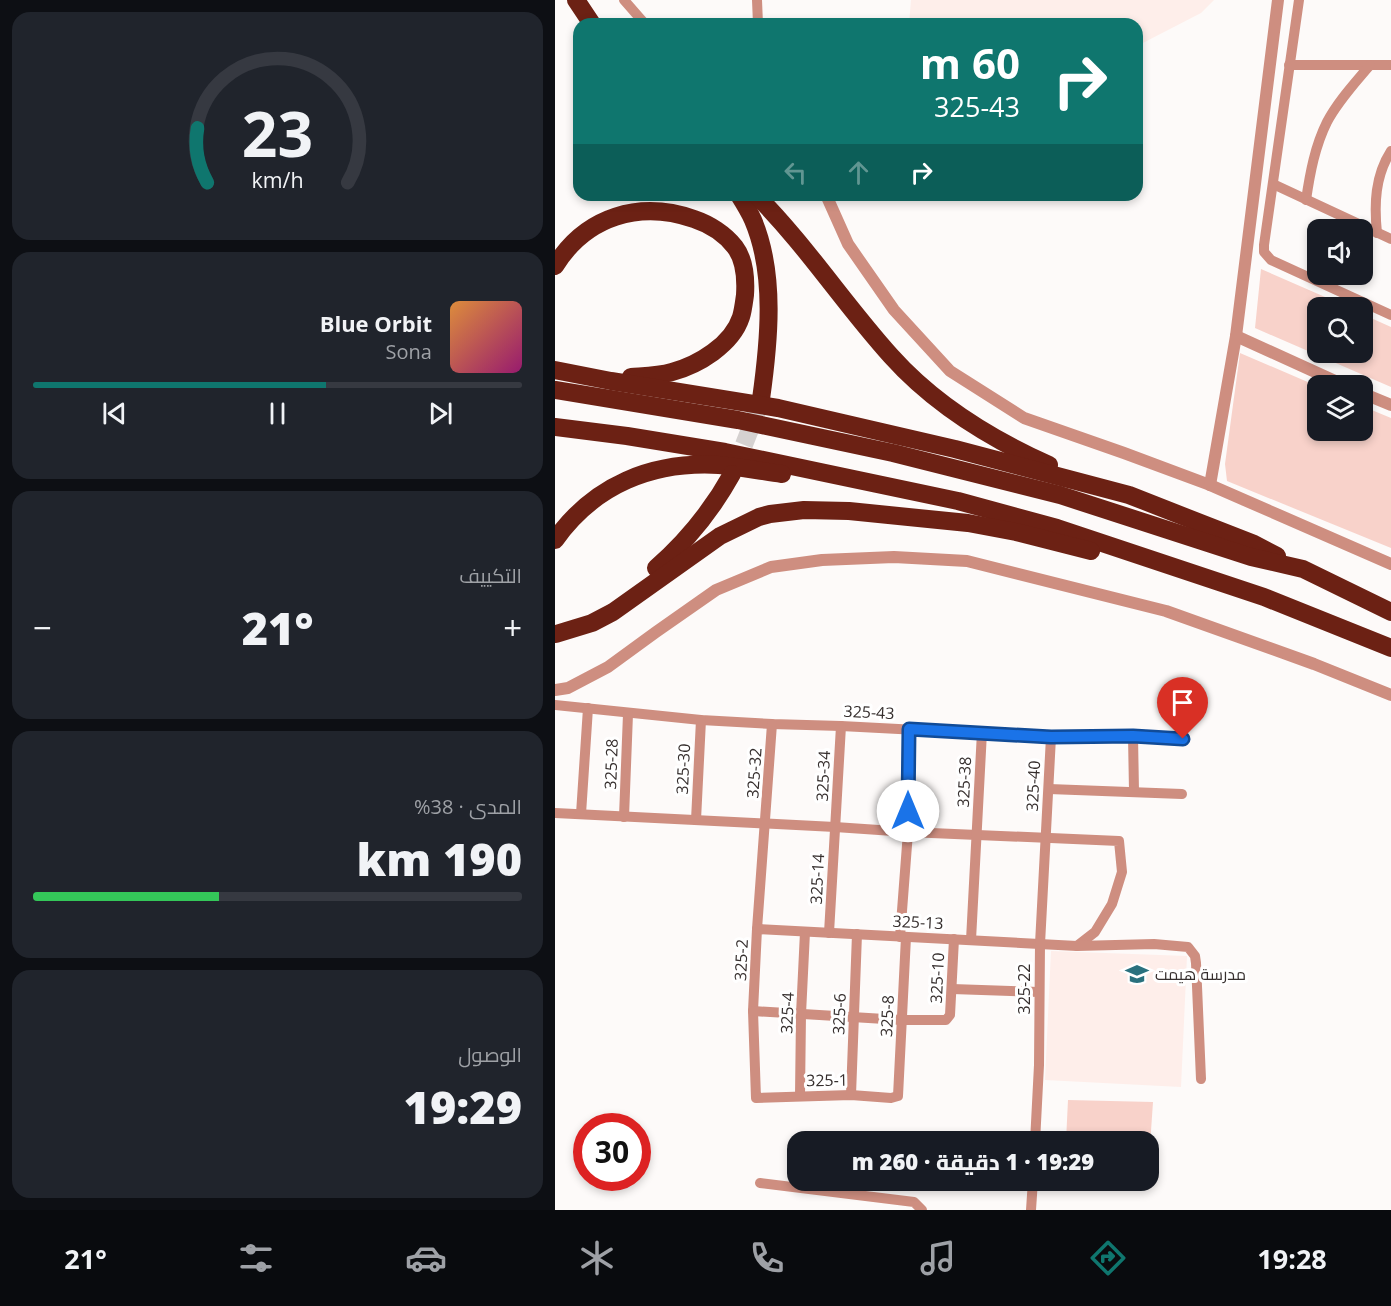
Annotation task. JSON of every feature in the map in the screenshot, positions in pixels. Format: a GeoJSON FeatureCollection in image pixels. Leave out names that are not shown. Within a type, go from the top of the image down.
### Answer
{"type":"FeatureCollection","features":[{"type":"Feature","properties":{"kind":"highway"},"geometry":{"type":"LineString","coordinates":[[576,0],[588,18]]}},
{"type":"Feature","properties":{"kind":"highway"},"geometry":{"type":"LineString","coordinates":[[742,201],[753,219],[760,240],[769,299],[767,352],[752,401]]}},
{"type":"Feature","properties":{"kind":"highway"},"geometry":{"type":"LineString","coordinates":[[761,201],[825,273],[892,357],[941,402],[1004,444],[1057,468],[1254,544],[1391,612]]}},
{"type":"Feature","properties":{"kind":"highway"},"geometry":{"type":"LineString","coordinates":[[555,266],[574,242],[593,227],[615,217],[650,210],[683,215],[714,228],[735,246],[741,258],[746,284],[741,318],[734,331],[720,347],[705,358],[673,372],[631,377],[587,376]]}},
{"type":"Feature","properties":{"kind":"highway"},"geometry":{"type":"LineString","coordinates":[[555,370],[752,401],[915,439],[1120,492]]}},
{"type":"Feature","properties":{"kind":"highway"},"geometry":{"type":"LineString","coordinates":[[555,390],[738,420],[893,453],[1060,495],[1251,557],[1303,569]]}},
{"type":"Feature","properties":{"kind":"highway"},"geometry":{"type":"LineString","coordinates":[[555,427],[627,436],[725,464]]}},
{"type":"Feature","properties":{"kind":"highway"},"geometry":{"type":"LineString","coordinates":[[555,435],[604,439],[627,436]]}},
{"type":"Feature","properties":{"kind":"highway"},"geometry":{"type":"LineString","coordinates":[[555,634],[577,624],[628,591],[676,551],[722,492],[725,464]]}},
{"type":"Feature","properties":{"kind":"highway"},"geometry":{"type":"LineString","coordinates":[[555,540],[571,519],[591,501],[633,477],[654,470],[693,465],[759,464],[981,507],[1057,528],[1264,597],[1391,648]]}},
{"type":"Feature","properties":{"kind":"highway"},"geometry":{"type":"LineString","coordinates":[[555,634],[592,623],[613,612],[720,536],[739,526],[770,514],[804,510],[849,511],[985,525],[1051,540],[1264,597]]}},
{"type":"Feature","properties":{"kind":"street"},"geometry":{"type":"LineString","coordinates":[[624,0],[640,18]]}},
{"type":"Feature","properties":{"kind":"street"},"geometry":{"type":"LineString","coordinates":[[757,0],[758,18]]}},
{"type":"Feature","properties":{"kind":"street"},"geometry":{"type":"LineString","coordinates":[[1210,485],[1236,336],[1278,0]]}},
{"type":"Feature","properties":{"kind":"street"},"geometry":{"type":"LineString","coordinates":[[1299,0],[1264,248],[1268,258],[1391,315]]}},
{"type":"Feature","properties":{"kind":"street"},"geometry":{"type":"LineString","coordinates":[[1306,200],[1315,153],[1327,121],[1340,101],[1370,65]]}},
{"type":"Feature","properties":{"kind":"street"},"geometry":{"type":"LineString","coordinates":[[1289,66],[1391,65]]}},
{"type":"Feature","properties":{"kind":"street"},"geometry":{"type":"LineString","coordinates":[[1377,233],[1376,190],[1380,174],[1391,151]]}},
{"type":"Feature","properties":{"kind":"street"},"geometry":{"type":"LineString","coordinates":[[1273,184],[1391,239]]}},
{"type":"Feature","properties":{"kind":"street"},"geometry":{"type":"LineString","coordinates":[[828,201],[848,244],[894,310],[950,371],[1024,418],[1210,485],[1391,564]]}},
{"type":"Feature","properties":{"kind":"street"},"geometry":{"type":"LineString","coordinates":[[1236,336],[1322,375]]}},
{"type":"Feature","properties":{"kind":"street"},"geometry":{"type":"LineString","coordinates":[[1373,398],[1391,405]]}},
{"type":"Feature","properties":{"kind":"street"},"geometry":{"type":"LineString","coordinates":[[555,690],[568,688],[608,668],[716,590],[771,567],[822,560],[894,557],[967,561],[1166,610],[1391,695]]}},
{"type":"Feature","properties":{"kind":"street","name":"325-43"},"geometry":{"type":"LineString","coordinates":[[555,705],[628,714],[772,724],[1051,737],[1133,736],[1183,739]]}},
{"type":"Feature","properties":{"kind":"street"},"geometry":{"type":"LineString","coordinates":[[581,814],[588,708]]}},
{"type":"Feature","properties":{"kind":"street","name":"325-28"},"geometry":{"type":"LineString","coordinates":[[624,817],[628,714]]}},
{"type":"Feature","properties":{"kind":"street","name":"325-30"},"geometry":{"type":"LineString","coordinates":[[696,820],[701,720]]}},
{"type":"Feature","properties":{"kind":"street","name":"325-32"},"geometry":{"type":"LineString","coordinates":[[766,824],[772,724]]}},
{"type":"Feature","properties":{"kind":"street","name":"325-34"},"geometry":{"type":"LineString","coordinates":[[835,827],[841,726]]}},
{"type":"Feature","properties":{"kind":"street","name":"325-8"},"geometry":{"type":"LineString","coordinates":[[898,1096],[908,832],[909,729]]}},
{"type":"Feature","properties":{"kind":"street","name":"325-38"},"geometry":{"type":"LineString","coordinates":[[971,940],[982,732]]}},
{"type":"Feature","properties":{"kind":"street"},"geometry":{"type":"LineString","coordinates":[[1133,736],[1134,791]]}},
{"type":"Feature","properties":{"kind":"street","name":"325-40"},"geometry":{"type":"LineString","coordinates":[[1046,837],[1051,737]]}},
{"type":"Feature","properties":{"kind":"street"},"geometry":{"type":"LineString","coordinates":[[1049,789],[1182,794]]}},
{"type":"Feature","properties":{"kind":"street"},"geometry":{"type":"LineString","coordinates":[[555,813],[1119,841],[1122,872],[1112,904],[1095,932],[1077,946]]}},
{"type":"Feature","properties":{"kind":"street","name":"325-2"},"geometry":{"type":"LineString","coordinates":[[756,1098],[753,1011],[766,824]]}},
{"type":"Feature","properties":{"kind":"street","name":"325-14"},"geometry":{"type":"LineString","coordinates":[[829,933],[835,827]]}},
{"type":"Feature","properties":{"kind":"street","name":"325-22"},"geometry":{"type":"LineString","coordinates":[[1036,1131],[1039,1065],[1040,944],[1046,837]]}},
{"type":"Feature","properties":{"kind":"street","name":"325-13"},"geometry":{"type":"LineString","coordinates":[[757,929],[1077,946],[1153,944],[1188,948],[1195,956],[1196,963],[1201,1079]]}},
{"type":"Feature","properties":{"kind":"street","name":"325-4"},"geometry":{"type":"LineString","coordinates":[[800,1096],[805,932]]}},
{"type":"Feature","properties":{"kind":"street","name":"325-6"},"geometry":{"type":"LineString","coordinates":[[851,1095],[857,934]]}},
{"type":"Feature","properties":{"kind":"street","name":"325-10"},"geometry":{"type":"LineString","coordinates":[[901,1020],[948,1019],[954,939]]}},
{"type":"Feature","properties":{"kind":"street"},"geometry":{"type":"LineString","coordinates":[[952,989],[1039,992]]}},
{"type":"Feature","properties":{"kind":"street"},"geometry":{"type":"LineString","coordinates":[[753,1011],[901,1020]]}},
{"type":"Feature","properties":{"kind":"street","name":"325-1"},"geometry":{"type":"LineString","coordinates":[[756,1098],[851,1095],[891,1098],[898,1096]]}},
{"type":"Feature","properties":{"kind":"street"},"geometry":{"type":"LineString","coordinates":[[760,1183],[914,1202],[922,1210]]}},
{"type":"Feature","properties":{"kind":"street"},"geometry":{"type":"LineString","coordinates":[[1031,1210],[1032,1191]]}},
{"type":"Feature","properties":{"kind":"shaded area"},"geometry":{"type":"Polygon","coordinates":[[[911,0],[1214,0],[1201,13],[1143,43],[1143,18],[910,18],[911,0]]]}},
{"type":"Feature","properties":{"kind":"shaded area"},"geometry":{"type":"Polygon","coordinates":[[[1261,269],[1325,297],[1307,297],[1307,351],[1255,328],[1261,269]]]}},
{"type":"Feature","properties":{"kind":"shaded area"},"geometry":{"type":"Polygon","coordinates":[[[1373,319],[1391,327],[1391,387],[1373,379],[1373,375],[1363,375],[1336,363],[1373,363],[1373,319]]]}},
{"type":"Feature","properties":{"kind":"shaded area"},"geometry":{"type":"Polygon","coordinates":[[[1240,353],[1307,382],[1307,441],[1373,441],[1373,411],[1391,418],[1391,548],[1227,481],[1225,464],[1240,353]]]}},
{"type":"Feature","properties":{"kind":"shaded area"},"geometry":{"type":"Polygon","coordinates":[[[1051,951],[1187,956],[1181,1087],[1045,1080],[1051,951]]]}},
{"type":"Feature","properties":{"kind":"shaded area"},"geometry":{"type":"Polygon","coordinates":[[[1068,1100],[1153,1102],[1151,1131],[1066,1131],[1068,1100]]]}},
{"type":"Feature","properties":{"kind":"tunnel"},"geometry":{"type":"LineString","coordinates":[[734,470],[758,409]]}},
{"type":"Feature","properties":{"kind":"place","name":"مدرسة هيمت"},"geometry":{"type":"Point","coordinates":[1137,974]}},
{"type":"Feature","properties":{"kind":"route"},"geometry":{"type":"LineString","coordinates":[[908,811],[909,729],[1051,737],[1133,736],[1183,739]]}}]}
